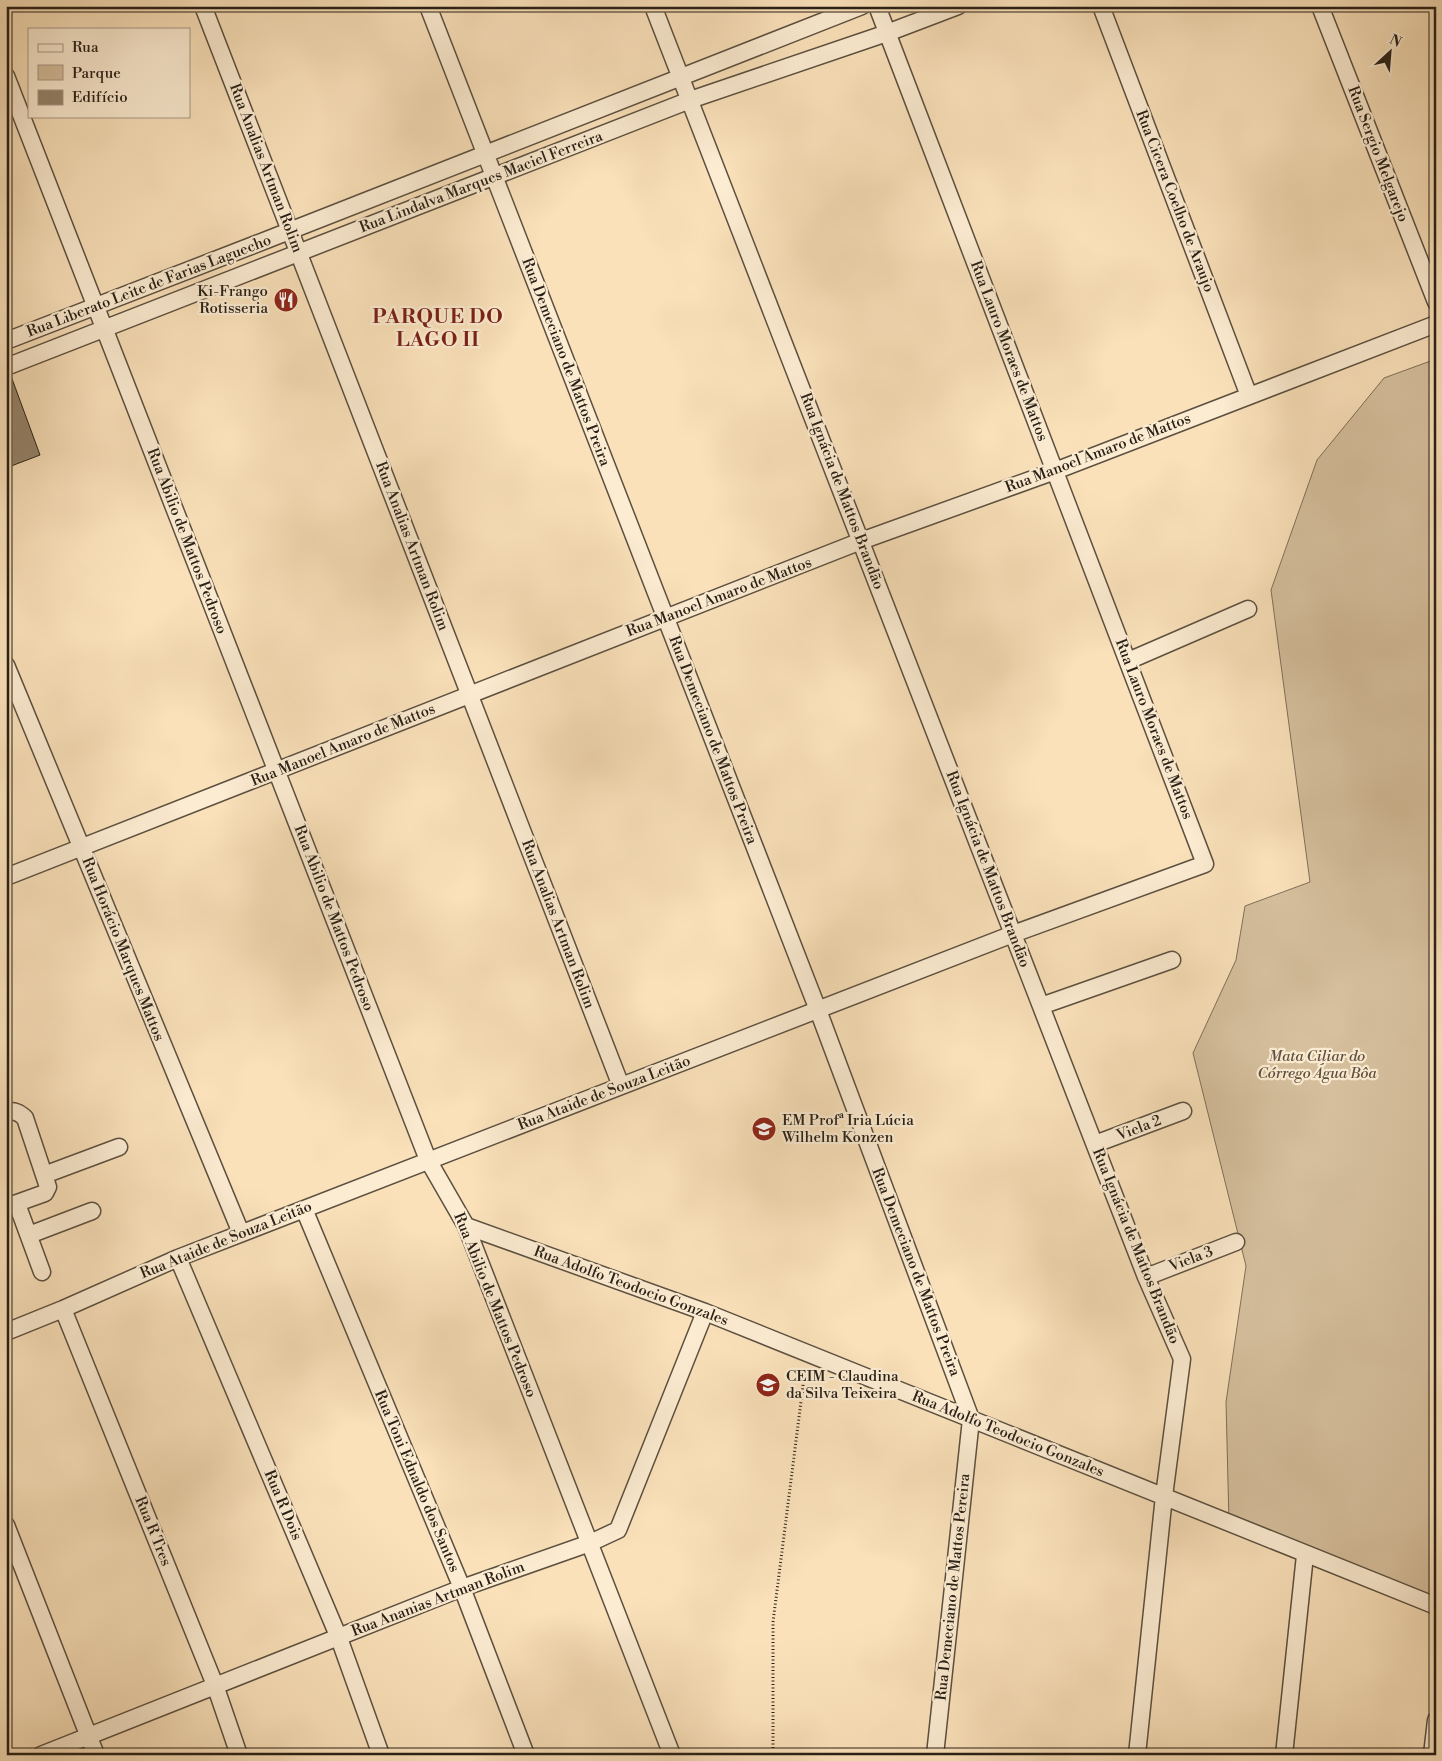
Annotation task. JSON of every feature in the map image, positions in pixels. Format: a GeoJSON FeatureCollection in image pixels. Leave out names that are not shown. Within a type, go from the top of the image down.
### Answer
{"type":"FeatureCollection","features":[{"type":"Feature","properties":{"kind":"street","name":"Rua Analias Artman Rolim"},"geometry":{"type":"LineString","coordinates":[[203,6],[476,692],[621,1086]]}},
{"type":"Feature","properties":{"kind":"street","name":"Rua Demeciano de Mattos Preira"},"geometry":{"type":"LineString","coordinates":[[428,6],[980,1423]]}},
{"type":"Feature","properties":{"kind":"street","name":"Rua Ignácia de Mattos Brandão"},"geometry":{"type":"LineString","coordinates":[[653,6],[690,100],[855,543],[1006,937],[1041,1006],[1146,1277],[1182,1359],[1164,1496],[1137,1755]]}},
{"type":"Feature","properties":{"kind":"street","name":"Rua Lindalva Marques Maciel Ferreira"},"geometry":{"type":"LineString","coordinates":[[291,231],[862,6]]}},
{"type":"Feature","properties":{"kind":"street","name":"Rua Lauro Moraes de Mattos"},"geometry":{"type":"LineString","coordinates":[[877,6],[1205,864]]}},
{"type":"Feature","properties":{"kind":"street","name":"Rua Lindalva Marques Maciel Ferreira"},"geometry":{"type":"LineString","coordinates":[[6,367],[300,253],[497,185],[690,100],[887,33],[958,6]]}},
{"type":"Feature","properties":{"kind":"street","name":"Rua Cicera Coelho de Araujo"},"geometry":{"type":"LineString","coordinates":[[1101,6],[1249,396]]}},
{"type":"Feature","properties":{"kind":"street","name":"Rua Sergio Melgarejo"},"geometry":{"type":"LineString","coordinates":[[1320,6],[1436,302]]}},
{"type":"Feature","properties":{"kind":"street","name":"Rua Abilio de Mattos Pedroso"},"geometry":{"type":"LineString","coordinates":[[6,76],[428,1160],[466,1226],[672,1755]]}},
{"type":"Feature","properties":{"kind":"street","name":"Rua Liberato Leite de Farias Laguecho"},"geometry":{"type":"LineString","coordinates":[[6,341],[291,231]]}},
{"type":"Feature","properties":{"kind":"street","name":"Rua Manoel Amaro de Mattos"},"geometry":{"type":"LineString","coordinates":[[6,877],[855,543],[1055,471],[1436,324]]}},
{"type":"Feature","properties":{"kind":"street"},"geometry":{"type":"LineString","coordinates":[[1128,662],[1248,609]]}},
{"type":"Feature","properties":{"kind":"street","name":"Rua Horácio Marques Mattos"},"geometry":{"type":"LineString","coordinates":[[6,665],[241,1233]]}},
{"type":"Feature","properties":{"kind":"street","name":"Rua Ataide de Souza Leitão"},"geometry":{"type":"LineString","coordinates":[[6,1332],[178,1258],[621,1086],[817,1007],[1205,864]]}},
{"type":"Feature","properties":{"kind":"street"},"geometry":{"type":"LineString","coordinates":[[1041,1006],[1172,960]]}},
{"type":"Feature","properties":{"kind":"street"},"geometry":{"type":"LineString","coordinates":[[6,1113],[10,1111],[19,1113],[25,1118],[48,1188],[45,1193],[11,1205],[29,1236],[42,1272]]}},
{"type":"Feature","properties":{"kind":"street","name":"Viela 2"},"geometry":{"type":"LineString","coordinates":[[1095,1144],[1183,1111]]}},
{"type":"Feature","properties":{"kind":"street"},"geometry":{"type":"LineString","coordinates":[[44,1175],[119,1147]]}},
{"type":"Feature","properties":{"kind":"street","name":"Rua Toni Ednaldo dos Santos"},"geometry":{"type":"LineString","coordinates":[[304,1208],[462,1588],[526,1755]]}},
{"type":"Feature","properties":{"kind":"street"},"geometry":{"type":"LineString","coordinates":[[29,1236],[92,1211]]}},
{"type":"Feature","properties":{"kind":"street","name":"Rua Adolfo Teodocio Gonzales"},"geometry":{"type":"LineString","coordinates":[[466,1226],[711,1316],[1436,1606]]}},
{"type":"Feature","properties":{"kind":"street","name":"Viela 3"},"geometry":{"type":"LineString","coordinates":[[1146,1277],[1236,1242]]}},
{"type":"Feature","properties":{"kind":"street","name":"Rua R Dois"},"geometry":{"type":"LineString","coordinates":[[178,1258],[339,1638],[381,1755]]}},
{"type":"Feature","properties":{"kind":"street","name":"Rua R Tres"},"geometry":{"type":"LineString","coordinates":[[63,1309],[215,1685],[239,1755]]}},
{"type":"Feature","properties":{"kind":"street","name":"Rua Ananias Artman Rolim"},"geometry":{"type":"LineString","coordinates":[[41,1755],[89,1734],[339,1638],[462,1588],[590,1543],[618,1530],[711,1316]]}},
{"type":"Feature","properties":{"kind":"street","name":"Rua Demeciano de Mattos Pereira"},"geometry":{"type":"LineString","coordinates":[[935,1755],[980,1423]]}},
{"type":"Feature","properties":{"kind":"street"},"geometry":{"type":"LineString","coordinates":[[6,1525],[96,1755]]}},
{"type":"Feature","properties":{"kind":"street"},"geometry":{"type":"LineString","coordinates":[[1284,1755],[1305,1555]]}},
{"type":"Feature","properties":{"kind":"street"},"geometry":{"type":"LineString","coordinates":[[1432,1755],[1436,1720]]}},
{"type":"Feature","properties":{"kind":"path"},"geometry":{"type":"LineString","coordinates":[[773,1755],[773,1622],[808,1354]]}},
{"type":"Feature","properties":{"kind":"green space","name":"Mata Ciliar do Córrego Água Bôa"},"geometry":{"type":"Polygon","coordinates":[[[1436,359],[1436,1606],[1229,1523],[1226,1402],[1246,1266],[1193,1053],[1236,960],[1245,906],[1310,882],[1271,590],[1317,460],[1384,378],[1436,359]]]}},
{"type":"Feature","properties":{"kind":"building"},"geometry":{"type":"Polygon","coordinates":[[[11,376],[40,455],[6,468],[6,377],[11,376]]]}},
{"type":"Feature","properties":{"kind":"place","name":"Ki-Frango Rotisseria"},"geometry":{"type":"Point","coordinates":[286,300]}},
{"type":"Feature","properties":{"kind":"place","name":"EM Profª Iria Lúcia Wilhelm Konzen"},"geometry":{"type":"Point","coordinates":[764,1129]}},
{"type":"Feature","properties":{"kind":"place","name":"CEIM - Claudina da Silva Teixeira"},"geometry":{"type":"Point","coordinates":[768,1385]}},
{"type":"Feature","properties":{"kind":"district","name":"PARQUE DO LAGO II"},"geometry":{"type":"Point","coordinates":[438,328]}}]}
